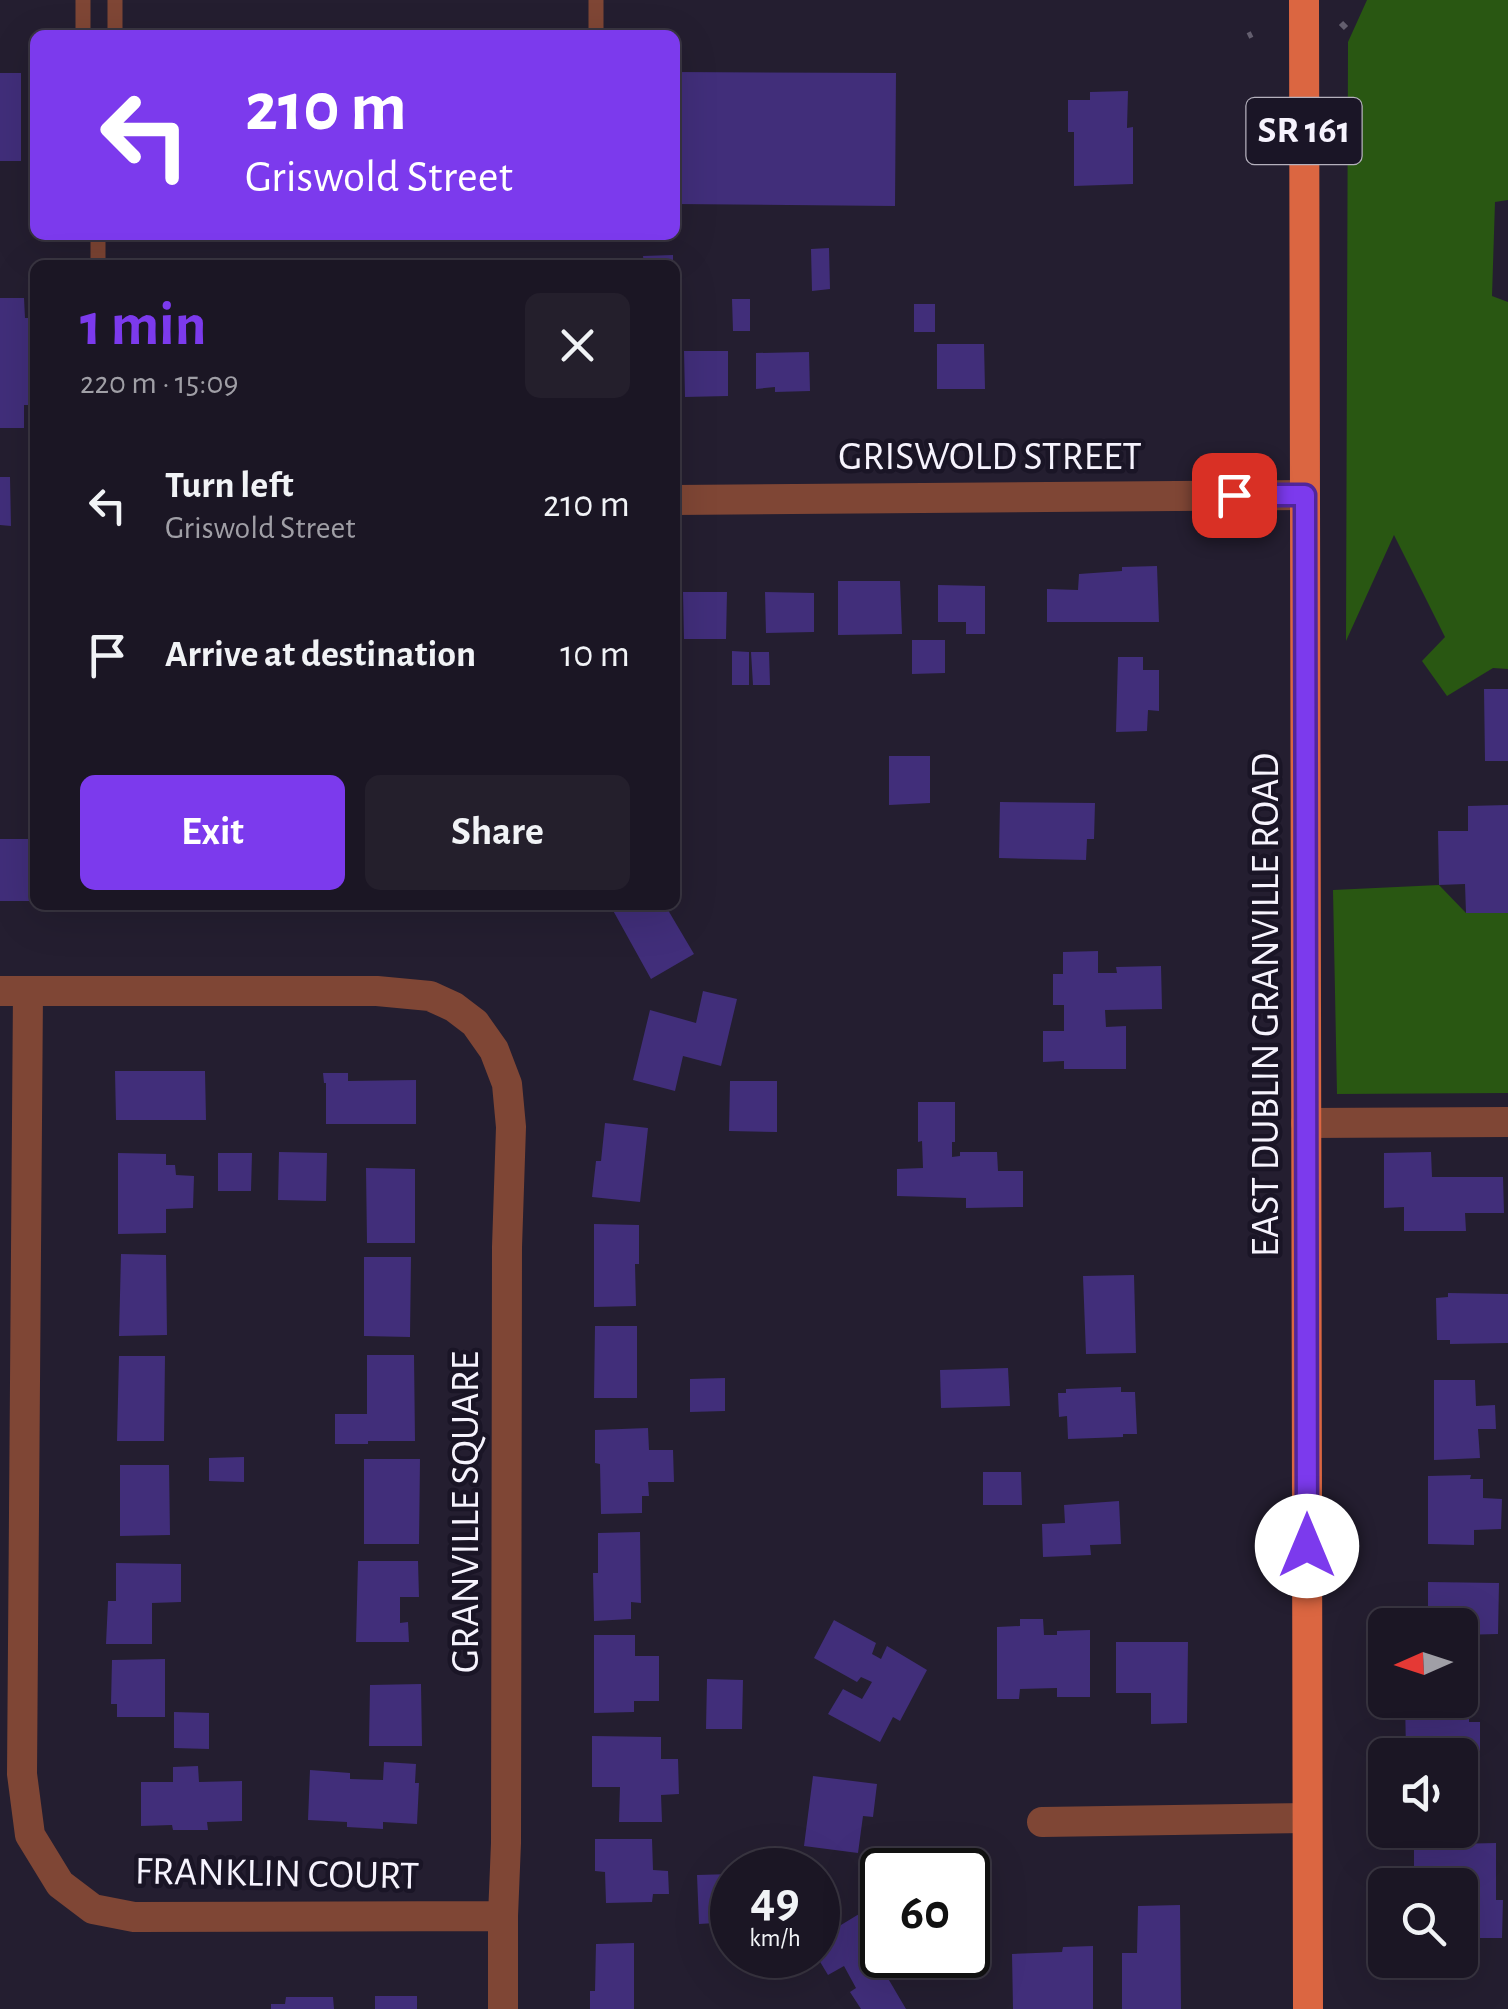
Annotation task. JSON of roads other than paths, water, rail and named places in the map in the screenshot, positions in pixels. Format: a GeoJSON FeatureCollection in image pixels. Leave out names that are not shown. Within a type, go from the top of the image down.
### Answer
{"type":"FeatureCollection","features":[{"type":"Feature","properties":{"kind":"main road","name":"EAST DUBLIN GRANVILLE ROAD"},"geometry":{"type":"LineString","coordinates":[[1304,0],[1308,2009]]}},
{"type":"Feature","properties":{"kind":"street","name":"GRISWOLD STREET"},"geometry":{"type":"LineString","coordinates":[[680,500],[1305,495]]}},
{"type":"Feature","properties":{"kind":"street","name":"GRANVILLE SQUARE"},"geometry":{"type":"LineString","coordinates":[[14,991],[392,992],[430,996],[475,1023],[494,1050],[507,1084],[511,1127],[503,2009]]}},
{"type":"Feature","properties":{"kind":"street","name":"FRANKLIN COURT"},"geometry":{"type":"LineString","coordinates":[[14,991],[22,1774],[30,1835],[60,1884],[94,1908],[134,1917],[503,1916]]}},
{"type":"Feature","properties":{"kind":"street"},"geometry":{"type":"LineString","coordinates":[[1306,1123],[1508,1122]]}},
{"type":"Feature","properties":{"kind":"street"},"geometry":{"type":"LineString","coordinates":[[1042,1822],[1307,1818]]}},
{"type":"Feature","properties":{"kind":"lane"},"geometry":{"type":"LineString","coordinates":[[83,0],[83,30]]}},
{"type":"Feature","properties":{"kind":"lane"},"geometry":{"type":"LineString","coordinates":[[115,0],[115,30]]}},
{"type":"Feature","properties":{"kind":"lane"},"geometry":{"type":"LineString","coordinates":[[596,0],[596,30]]}}]}
